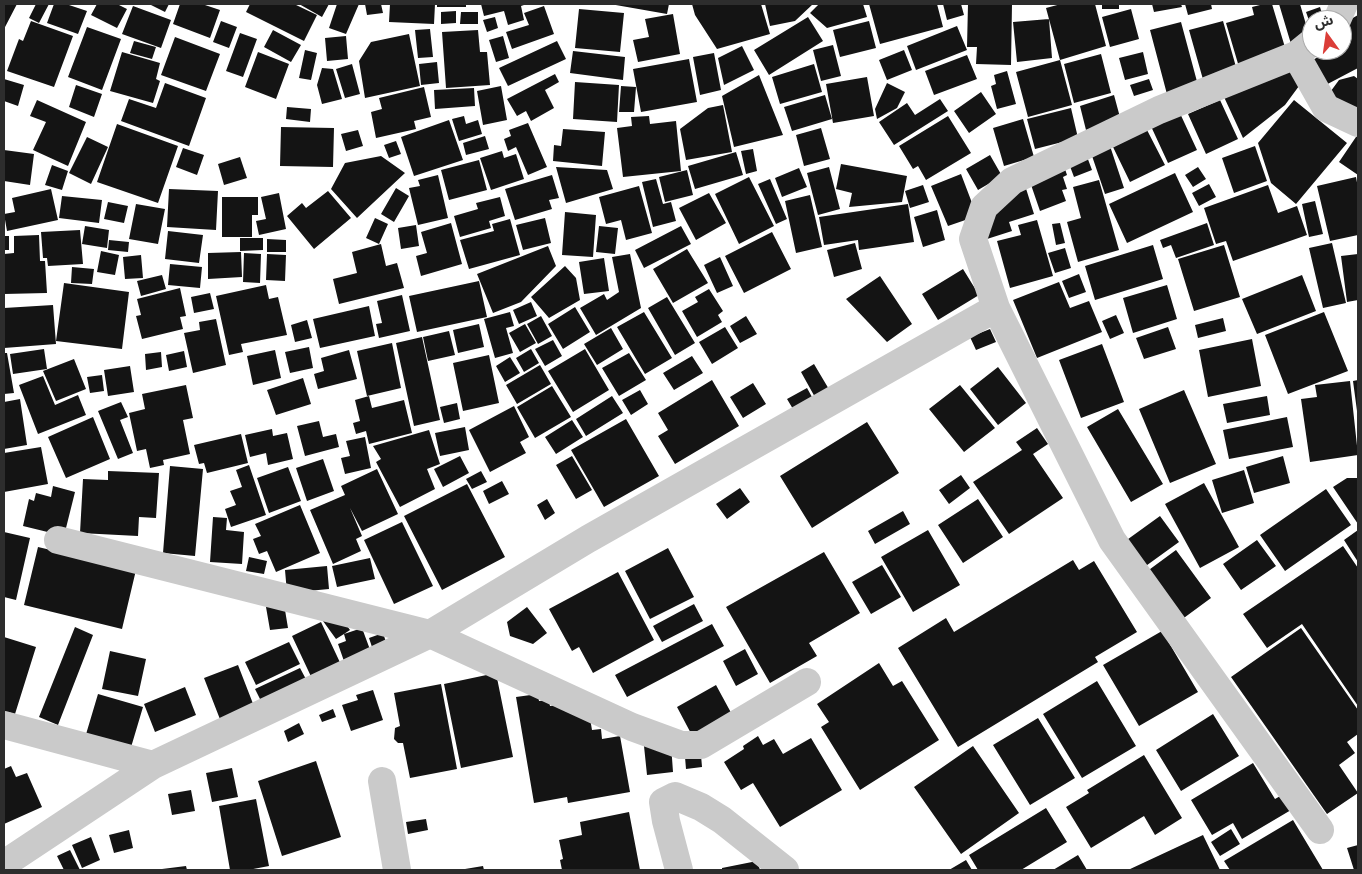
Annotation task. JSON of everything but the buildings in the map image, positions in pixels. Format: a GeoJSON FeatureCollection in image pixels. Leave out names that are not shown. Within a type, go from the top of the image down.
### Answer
{"type":"FeatureCollection","features":[{"type":"Feature","properties":{"kind":"street"},"geometry":{"type":"LineString","coordinates":[[1302,50],[1159,110],[1012,181],[984,207],[972,239],[996,308],[1112,540],[1320,830]]}},
{"type":"Feature","properties":{"kind":"street"},"geometry":{"type":"LineString","coordinates":[[1308,60],[1326,108],[1358,123]]}},
{"type":"Feature","properties":{"kind":"street"},"geometry":{"type":"LineString","coordinates":[[4,864],[153,766],[430,634],[588,539],[996,308]]}},
{"type":"Feature","properties":{"kind":"street"},"geometry":{"type":"LineString","coordinates":[[58,540],[430,634],[632,727],[681,745],[701,745],[807,682]]}},
{"type":"Feature","properties":{"kind":"street"},"geometry":{"type":"LineString","coordinates":[[4,725],[153,766]]}},
{"type":"Feature","properties":{"kind":"street"},"geometry":{"type":"LineString","coordinates":[[382,781],[397,870]]}},
{"type":"Feature","properties":{"kind":"street"},"geometry":{"type":"LineString","coordinates":[[679,870],[663,802],[675,796],[701,807],[722,820],[785,870]]}}]}
